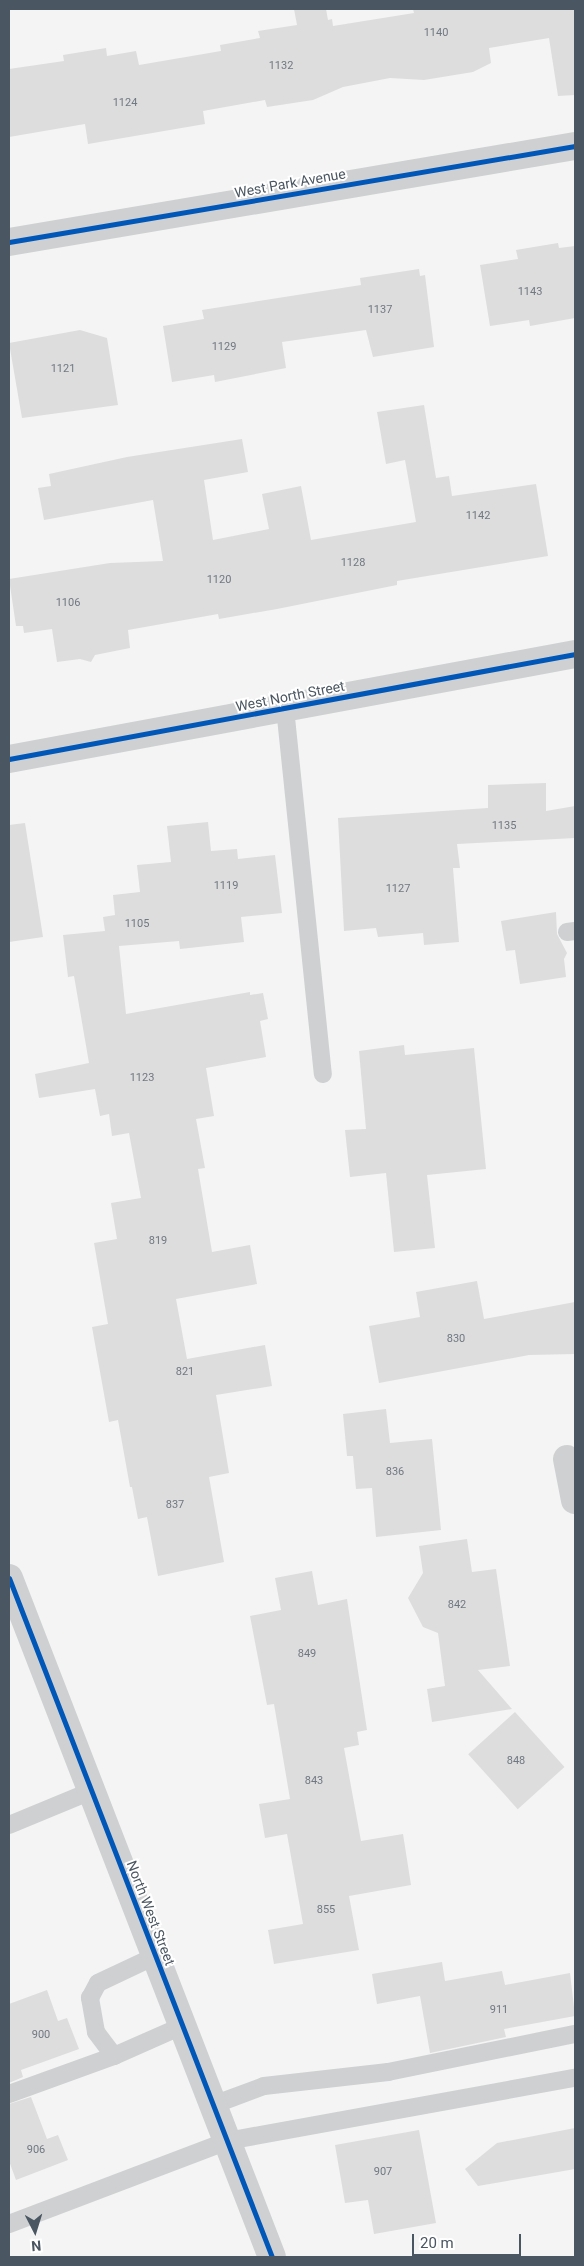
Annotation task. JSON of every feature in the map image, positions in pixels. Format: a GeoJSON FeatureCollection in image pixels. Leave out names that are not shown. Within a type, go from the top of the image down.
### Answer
{"type":"FeatureCollection","features":[{"type":"Feature","properties":{"kind":"street","name":"West Park Avenue"},"geometry":{"type":"LineString","coordinates":[[9,242],[575,146]]}},
{"type":"Feature","properties":{"kind":"street","name":"West North Street"},"geometry":{"type":"LineString","coordinates":[[9,759],[575,654]]}},
{"type":"Feature","properties":{"kind":"street"},"geometry":{"type":"LineString","coordinates":[[567,1459],[575,1500]]}},
{"type":"Feature","properties":{"kind":"street","name":"North West Street"},"geometry":{"type":"LineString","coordinates":[[10,1585],[272,2257]]}},
{"type":"Feature","properties":{"kind":"lane"},"geometry":{"type":"LineString","coordinates":[[285,708],[323,1074]]}},
{"type":"Feature","properties":{"kind":"lane"},"geometry":{"type":"LineString","coordinates":[[9,1825],[91,1791]]}},
{"type":"Feature","properties":{"kind":"lane"},"geometry":{"type":"LineString","coordinates":[[114,2056],[96,2032],[90,1998],[98,1983],[155,1956]]}},
{"type":"Feature","properties":{"kind":"lane"},"geometry":{"type":"LineString","coordinates":[[9,2094],[114,2056],[182,2026]]}},
{"type":"Feature","properties":{"kind":"lane"},"geometry":{"type":"LineString","coordinates":[[213,2105],[264,2086],[388,2072],[575,2034]]}},
{"type":"Feature","properties":{"kind":"lane"},"geometry":{"type":"LineString","coordinates":[[9,2224],[227,2141],[575,2078]]}},
{"type":"Feature","properties":{"kind":"building"},"geometry":{"type":"Polygon","coordinates":[[[294,9],[326,9],[328,20],[332,19],[333,26],[414,13],[413,9],[575,9],[575,95],[558,96],[549,38],[489,48],[491,63],[473,72],[424,80],[390,78],[343,87],[313,100],[267,107],[265,100],[203,111],[205,124],[88,144],[85,124],[9,137],[9,69],[64,61],[63,55],[106,48],[107,56],[136,51],[139,65],[221,51],[220,45],[260,38],[258,31],[297,25],[294,9]]]}},
{"type":"Feature","properties":{"kind":"building"},"geometry":{"type":"Polygon","coordinates":[[[558,243],[559,248],[575,246],[575,318],[530,326],[529,320],[490,326],[480,265],[518,259],[516,250],[558,243]]]}},
{"type":"Feature","properties":{"kind":"building"},"geometry":{"type":"Polygon","coordinates":[[[419,269],[420,276],[425,275],[434,347],[373,357],[366,330],[282,342],[286,368],[215,382],[214,375],[172,382],[163,326],[204,319],[202,310],[361,285],[360,278],[419,269]]]}},
{"type":"Feature","properties":{"kind":"building"},"geometry":{"type":"Polygon","coordinates":[[[80,330],[107,338],[118,405],[22,418],[9,343],[80,330]]]}},
{"type":"Feature","properties":{"kind":"building"},"geometry":{"type":"Polygon","coordinates":[[[424,405],[436,478],[449,476],[452,496],[536,484],[548,556],[397,581],[397,585],[277,609],[219,619],[218,614],[128,630],[130,648],[95,655],[91,662],[80,659],[57,662],[52,629],[24,633],[23,626],[16,626],[9,579],[110,563],[163,561],[153,500],[44,520],[38,488],[51,486],[49,474],[127,457],[242,439],[248,472],[204,480],[213,540],[269,529],[262,494],[301,486],[311,540],[416,522],[405,460],[386,464],[377,412],[424,405]]]}},
{"type":"Feature","properties":{"kind":"building"},"geometry":{"type":"Polygon","coordinates":[[[546,783],[546,811],[575,806],[575,838],[457,844],[460,868],[453,868],[459,942],[424,945],[423,933],[378,937],[376,928],[344,931],[338,818],[488,808],[488,785],[546,783]]]}},
{"type":"Feature","properties":{"kind":"building"},"geometry":{"type":"Polygon","coordinates":[[[208,822],[211,851],[237,849],[238,859],[275,855],[282,913],[241,917],[244,942],[180,949],[179,941],[119,946],[126,1014],[250,992],[250,995],[263,993],[268,1019],[260,1021],[266,1057],[206,1068],[214,1116],[196,1119],[205,1168],[198,1169],[212,1252],[250,1245],[257,1284],[176,1299],[187,1359],[265,1345],[272,1386],[216,1395],[229,1473],[209,1477],[224,1562],[158,1576],[147,1517],[138,1519],[132,1487],[130,1487],[118,1420],[109,1422],[92,1327],[108,1324],[94,1243],[117,1239],[111,1203],[141,1198],[129,1133],[112,1136],[109,1114],[100,1116],[95,1089],[39,1098],[35,1074],[89,1063],[74,976],[68,977],[63,935],[105,931],[103,917],[115,915],[113,895],[140,892],[137,865],[171,862],[167,826],[208,822]]]}},
{"type":"Feature","properties":{"kind":"building"},"geometry":{"type":"Polygon","coordinates":[[[25,823],[43,937],[9,942],[9,825],[25,823]]]}},
{"type":"Feature","properties":{"kind":"building"},"geometry":{"type":"Polygon","coordinates":[[[556,912],[557,934],[567,953],[564,959],[566,977],[520,984],[515,950],[506,951],[501,921],[556,912]]]}},
{"type":"Feature","properties":{"kind":"building"},"geometry":{"type":"Polygon","coordinates":[[[404,1045],[405,1055],[474,1048],[486,1169],[427,1175],[435,1248],[394,1252],[386,1173],[350,1177],[345,1130],[366,1129],[359,1051],[404,1045]]]}},
{"type":"Feature","properties":{"kind":"building"},"geometry":{"type":"Polygon","coordinates":[[[477,1281],[484,1319],[575,1302],[575,1354],[529,1355],[379,1383],[369,1326],[420,1317],[416,1292],[477,1281]]]}},
{"type":"Feature","properties":{"kind":"building"},"geometry":{"type":"Polygon","coordinates":[[[386,1409],[390,1443],[432,1439],[441,1530],[376,1537],[372,1488],[356,1489],[353,1456],[347,1456],[343,1414],[386,1409]]]}},
{"type":"Feature","properties":{"kind":"building"},"geometry":{"type":"Polygon","coordinates":[[[467,1539],[472,1572],[496,1569],[510,1666],[478,1670],[512,1709],[432,1722],[427,1689],[445,1686],[438,1633],[423,1627],[408,1598],[423,1573],[419,1546],[467,1539]]]}},
{"type":"Feature","properties":{"kind":"building"},"geometry":{"type":"Polygon","coordinates":[[[312,1571],[318,1605],[347,1599],[367,1730],[357,1732],[359,1745],[344,1748],[361,1841],[403,1834],[411,1885],[349,1896],[359,1950],[274,1964],[268,1930],[303,1924],[287,1834],[265,1838],[259,1804],[290,1799],[274,1704],[267,1705],[250,1616],[281,1610],[275,1578],[312,1571]]]}},
{"type":"Feature","properties":{"kind":"building"},"geometry":{"type":"Polygon","coordinates":[[[515,1712],[565,1767],[518,1809],[468,1754],[515,1712]]]}},
{"type":"Feature","properties":{"kind":"building"},"geometry":{"type":"Polygon","coordinates":[[[442,1962],[445,1981],[502,1971],[505,1985],[570,1973],[575,2016],[504,2029],[506,2037],[430,2053],[420,1996],[377,2004],[372,1974],[442,1962]]]}},
{"type":"Feature","properties":{"kind":"building"},"geometry":{"type":"Polygon","coordinates":[[[47,1990],[58,2021],[67,2018],[79,2049],[21,2070],[23,2077],[9,2083],[9,2004],[47,1990]]]}},
{"type":"Feature","properties":{"kind":"building"},"geometry":{"type":"Polygon","coordinates":[[[31,2097],[47,2139],[58,2135],[68,2160],[16,2180],[9,2161],[9,2104],[31,2097]]]}},
{"type":"Feature","properties":{"kind":"building"},"geometry":{"type":"Polygon","coordinates":[[[575,2128],[575,2169],[478,2186],[465,2169],[497,2143],[575,2128]]]}},
{"type":"Feature","properties":{"kind":"building"},"geometry":{"type":"Polygon","coordinates":[[[419,2130],[436,2223],[374,2234],[368,2200],[345,2203],[335,2145],[419,2130]]]}},
{"type":"Feature","properties":{"kind":"cycle path"},"geometry":{"type":"LineString","coordinates":[[9,242],[575,146]]}},
{"type":"Feature","properties":{"kind":"cycle path"},"geometry":{"type":"LineString","coordinates":[[9,759],[575,654]]}},
{"type":"Feature","properties":{"kind":"cycle path"},"geometry":{"type":"LineString","coordinates":[[9,1578],[272,2257]]}}]}
